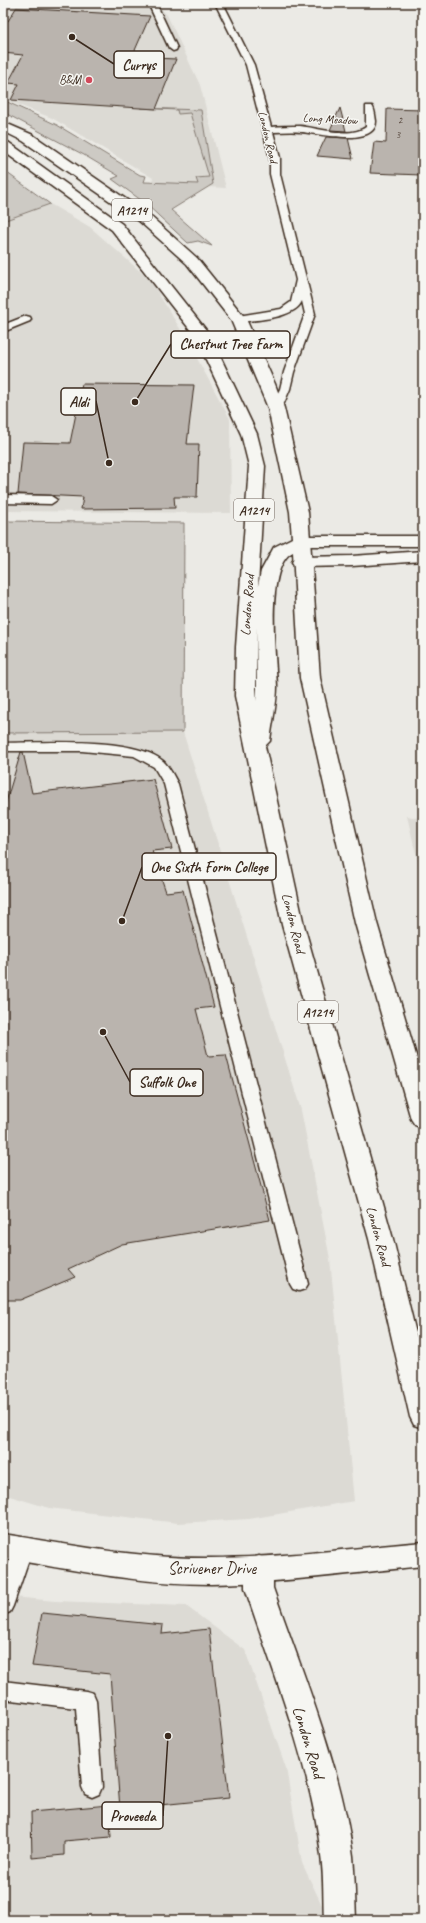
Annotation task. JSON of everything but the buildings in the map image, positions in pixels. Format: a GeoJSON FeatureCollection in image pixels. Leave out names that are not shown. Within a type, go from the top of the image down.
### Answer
{"type":"FeatureCollection","features":[{"type":"Feature","properties":{"kind":"main road","name":"A1214"},"geometry":{"type":"LineString","coordinates":[[3,126],[28,138],[144,218],[192,261],[238,319],[276,408],[299,512],[301,562],[310,678],[366,924],[423,1119]]}},
{"type":"Feature","properties":{"kind":"main road","name":"London Road"},"geometry":{"type":"LineString","coordinates":[[3,145],[117,227],[202,335],[249,434],[257,466],[244,647],[245,696],[257,760],[293,925],[381,1239],[423,1417]]}},
{"type":"Feature","properties":{"kind":"main road"},"geometry":{"type":"LineString","coordinates":[[254,514],[264,538],[280,551],[301,562],[352,561],[423,556]]}},
{"type":"Feature","properties":{"kind":"main road"},"geometry":{"type":"LineString","coordinates":[[257,760],[267,688],[264,603],[270,572],[280,551],[300,541],[423,541]]}},
{"type":"Feature","properties":{"kind":"main road","name":"Scrivener Drive"},"geometry":{"type":"LineString","coordinates":[[12,1548],[115,1565],[210,1571],[259,1569],[423,1554]]}},
{"type":"Feature","properties":{"kind":"main road","name":"London Road"},"geometry":{"type":"LineString","coordinates":[[259,1569],[259,1588],[309,1737],[325,1793],[337,1856],[340,1920]]}},
{"type":"Feature","properties":{"kind":"lane"},"geometry":{"type":"LineString","coordinates":[[152,3],[173,48]]}},
{"type":"Feature","properties":{"kind":"lane","name":"London Road"},"geometry":{"type":"LineString","coordinates":[[219,3],[250,65],[275,158],[275,174],[310,314],[290,372],[286,389],[276,408]]}},
{"type":"Feature","properties":{"kind":"lane","name":"Long Meadow"},"geometry":{"type":"LineString","coordinates":[[268,130],[292,129],[334,134],[360,133],[367,130],[371,125],[369,108]]}},
{"type":"Feature","properties":{"kind":"lane","name":"London Road"},"geometry":{"type":"LineString","coordinates":[[238,319],[284,312],[296,303],[301,277]]}},
{"type":"Feature","properties":{"kind":"lane"},"geometry":{"type":"LineString","coordinates":[[3,329],[26,319]]}},
{"type":"Feature","properties":{"kind":"lane"},"geometry":{"type":"LineString","coordinates":[[3,499],[51,500]]}},
{"type":"Feature","properties":{"kind":"lane"},"geometry":{"type":"LineString","coordinates":[[3,747],[82,747],[137,752],[159,764],[171,784],[299,1284]]}},
{"type":"Feature","properties":{"kind":"lane"},"geometry":{"type":"LineString","coordinates":[[3,1606],[12,1548]]}},
{"type":"Feature","properties":{"kind":"lane"},"geometry":{"type":"LineString","coordinates":[[3,1690],[86,1700],[92,1787]]}},
{"type":"Feature","properties":{"kind":"shaded area"},"geometry":{"type":"Polygon","coordinates":[[[3,3],[156,3],[167,15],[200,85],[226,188],[150,184],[153,178],[52,118],[3,99],[3,3]]]}},
{"type":"Feature","properties":{"kind":"shaded area"},"geometry":{"type":"Polygon","coordinates":[[[3,100],[57,125],[140,175],[146,176],[144,182],[198,184],[196,178],[209,177],[190,113],[178,114],[177,110],[140,108],[201,110],[213,184],[171,210],[212,246],[198,241],[188,243],[145,203],[112,179],[119,176],[84,155],[3,112],[3,100]]]}},
{"type":"Feature","properties":{"kind":"shaded area"},"geometry":{"type":"Polygon","coordinates":[[[3,170],[50,204],[3,221],[3,170]]]}},
{"type":"Feature","properties":{"kind":"shaded area"},"geometry":{"type":"Polygon","coordinates":[[[50,204],[90,227],[150,280],[187,340],[230,419],[231,513],[3,511],[3,221],[50,204]]]}},
{"type":"Feature","properties":{"kind":"shaded area"},"geometry":{"type":"Polygon","coordinates":[[[3,521],[184,523],[183,732],[301,1110],[330,1259],[354,1501],[249,1519],[178,1523],[49,1508],[3,1494],[3,521]]]}},
{"type":"Feature","properties":{"kind":"shaded area"},"geometry":{"type":"Polygon","coordinates":[[[3,521],[184,523],[183,732],[3,733],[3,521]]]}},
{"type":"Feature","properties":{"kind":"shaded area"},"geometry":{"type":"Polygon","coordinates":[[[407,816],[423,819],[423,883],[407,816]]]}},
{"type":"Feature","properties":{"kind":"shaded area"},"geometry":{"type":"Polygon","coordinates":[[[3,1596],[55,1601],[186,1606],[245,1650],[286,1768],[302,1863],[329,1920],[3,1920],[3,1596]]]}},
{"type":"Feature","properties":{"kind":"place","name":"Currys"},"geometry":{"type":"Point","coordinates":[72,37]}},
{"type":"Feature","properties":{"kind":"place","name":"B&M"},"geometry":{"type":"Point","coordinates":[89,80]}},
{"type":"Feature","properties":{"kind":"place","name":"Chestnut Tree Farm"},"geometry":{"type":"Point","coordinates":[135,402]}},
{"type":"Feature","properties":{"kind":"place","name":"Aldi"},"geometry":{"type":"Point","coordinates":[109,463]}},
{"type":"Feature","properties":{"kind":"place","name":"One Sixth Form College"},"geometry":{"type":"Point","coordinates":[122,921]}},
{"type":"Feature","properties":{"kind":"place","name":"Suffolk One"},"geometry":{"type":"Point","coordinates":[103,1032]}},
{"type":"Feature","properties":{"kind":"place","name":"Proveeda"},"geometry":{"type":"Point","coordinates":[168,1736]}}]}
